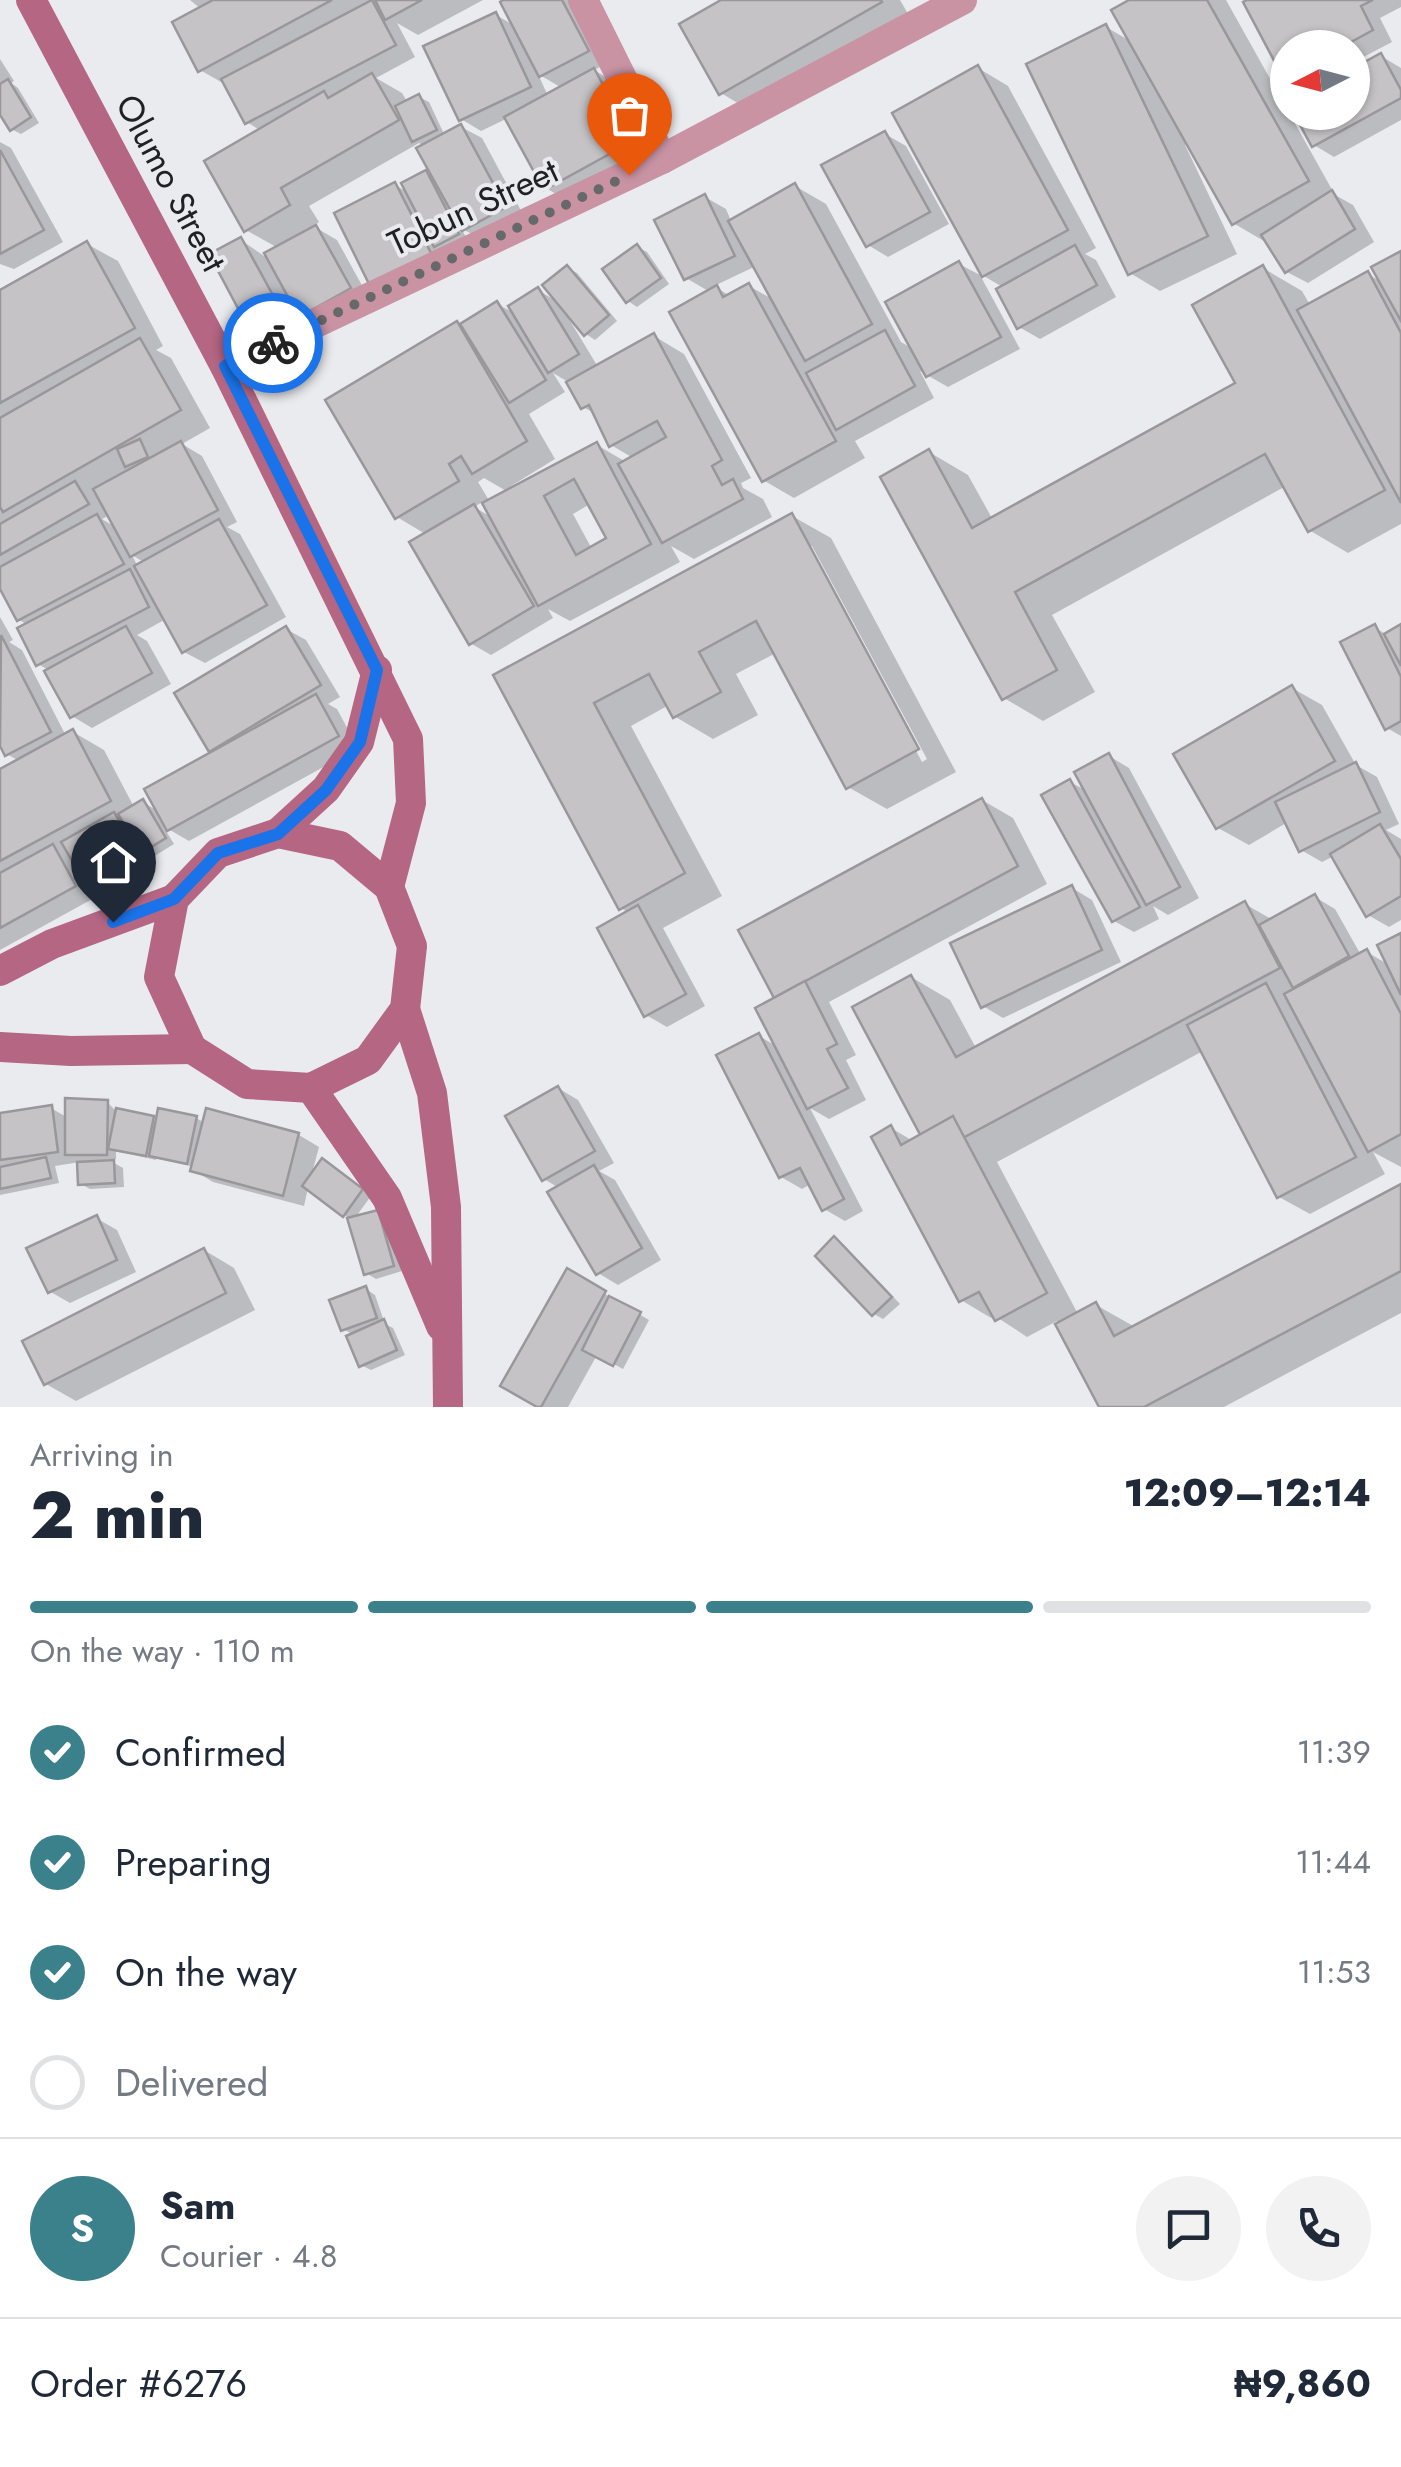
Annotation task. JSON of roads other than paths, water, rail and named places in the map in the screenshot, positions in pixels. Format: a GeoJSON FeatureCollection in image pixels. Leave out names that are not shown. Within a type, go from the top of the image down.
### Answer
{"type":"FeatureCollection","features":[{"type":"Feature","properties":{"kind":"street","name":"Olumo Street"},"geometry":{"type":"LineString","coordinates":[[31,0],[225,366],[408,740],[411,803],[389,887]]}},
{"type":"Feature","properties":{"kind":"street"},"geometry":{"type":"LineString","coordinates":[[583,0],[662,159]]}},
{"type":"Feature","properties":{"kind":"street","name":"Tobun Street"},"geometry":{"type":"LineString","coordinates":[[225,366],[662,159],[962,0]]}},
{"type":"Feature","properties":{"kind":"street"},"geometry":{"type":"LineString","coordinates":[[0,971],[52,944],[174,899],[218,853],[278,834],[326,790],[360,742],[377,670]]}},
{"type":"Feature","properties":{"kind":"street"},"geometry":{"type":"LineString","coordinates":[[278,834],[340,846],[389,887],[412,946],[405,1008],[432,1093],[446,1207],[448,1407]]}},
{"type":"Feature","properties":{"kind":"street"},"geometry":{"type":"LineString","coordinates":[[174,899],[159,977],[192,1049],[247,1084],[312,1088],[368,1060],[405,1008]]}},
{"type":"Feature","properties":{"kind":"street"},"geometry":{"type":"LineString","coordinates":[[0,1047],[70,1051],[192,1049]]}},
{"type":"Feature","properties":{"kind":"street"},"geometry":{"type":"LineString","coordinates":[[312,1088],[387,1198],[448,1343]]}}]}
